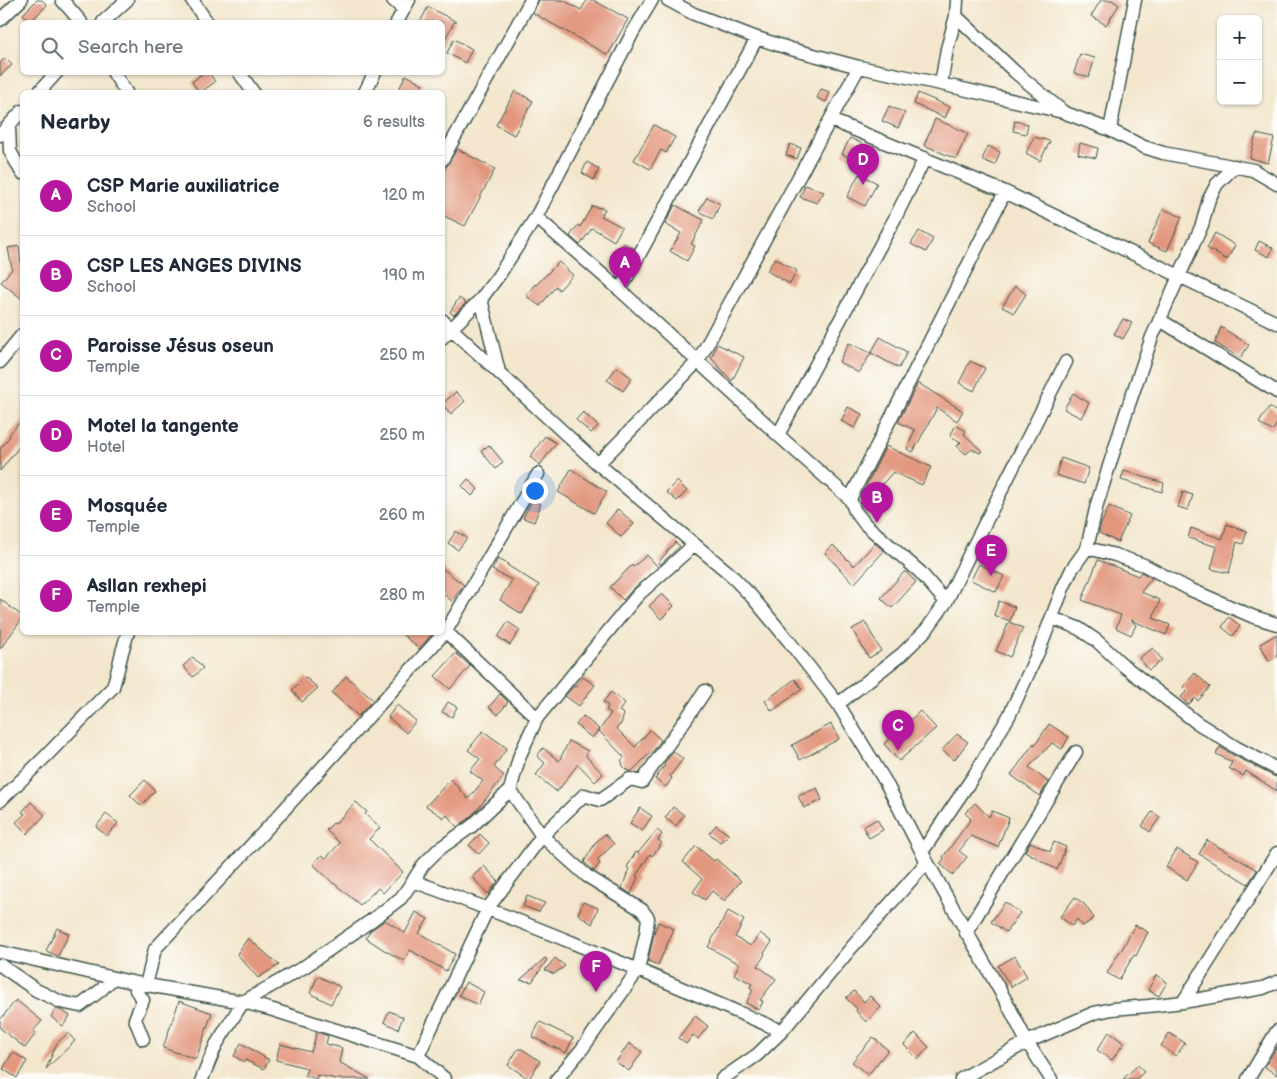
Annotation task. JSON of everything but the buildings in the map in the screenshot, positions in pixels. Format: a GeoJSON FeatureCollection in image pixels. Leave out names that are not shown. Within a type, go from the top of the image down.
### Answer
{"type":"FeatureCollection","features":[{"type":"Feature","properties":{"kind":"street"},"geometry":{"type":"LineString","coordinates":[[0,20],[21,0]]}},
{"type":"Feature","properties":{"kind":"street"},"geometry":{"type":"LineString","coordinates":[[62,0],[79,20]]}},
{"type":"Feature","properties":{"kind":"street"},"geometry":{"type":"LineString","coordinates":[[105,20],[127,0]]}},
{"type":"Feature","properties":{"kind":"street"},"geometry":{"type":"LineString","coordinates":[[192,0],[206,20]]}},
{"type":"Feature","properties":{"kind":"street"},"geometry":{"type":"LineString","coordinates":[[393,0],[406,5],[398,20]]}},
{"type":"Feature","properties":{"kind":"street"},"geometry":{"type":"LineString","coordinates":[[445,155],[532,0]]}},
{"type":"Feature","properties":{"kind":"street"},"geometry":{"type":"LineString","coordinates":[[445,335],[481,299],[536,217],[628,41],[652,0]]}},
{"type":"Feature","properties":{"kind":"street"},"geometry":{"type":"LineString","coordinates":[[668,0],[694,14],[791,49],[859,67],[1063,112],[1110,130],[1144,148],[1253,170],[1277,184]]}},
{"type":"Feature","properties":{"kind":"street"},"geometry":{"type":"LineString","coordinates":[[941,84],[958,0]]}},
{"type":"Feature","properties":{"kind":"street"},"geometry":{"type":"LineString","coordinates":[[1110,130],[1135,0]]}},
{"type":"Feature","properties":{"kind":"street"},"geometry":{"type":"LineString","coordinates":[[956,16],[1014,72],[1063,112]]}},
{"type":"Feature","properties":{"kind":"street"},"geometry":{"type":"LineString","coordinates":[[620,290],[757,38]]}},
{"type":"Feature","properties":{"kind":"street"},"geometry":{"type":"LineString","coordinates":[[598,464],[698,361],[859,67]]}},
{"type":"Feature","properties":{"kind":"street"},"geometry":{"type":"LineString","coordinates":[[41,90],[54,75]]}},
{"type":"Feature","properties":{"kind":"street"},"geometry":{"type":"LineString","coordinates":[[115,75],[125,90]]}},
{"type":"Feature","properties":{"kind":"street"},"geometry":{"type":"LineString","coordinates":[[241,75],[252,90]]}},
{"type":"Feature","properties":{"kind":"street"},"geometry":{"type":"LineString","coordinates":[[366,90],[374,75]]}},
{"type":"Feature","properties":{"kind":"street"},"geometry":{"type":"LineString","coordinates":[[0,136],[20,113]]}},
{"type":"Feature","properties":{"kind":"street"},"geometry":{"type":"LineString","coordinates":[[831,120],[1006,192],[1277,323]]}},
{"type":"Feature","properties":{"kind":"street"},"geometry":{"type":"LineString","coordinates":[[9,126],[10,151],[20,169]]}},
{"type":"Feature","properties":{"kind":"street"},"geometry":{"type":"LineString","coordinates":[[778,435],[895,218],[925,158]]}},
{"type":"Feature","properties":{"kind":"street"},"geometry":{"type":"LineString","coordinates":[[722,1079],[757,1054],[782,1031],[925,857],[1009,716],[1040,648],[1062,588],[1072,569],[1087,548],[1097,504],[1152,337],[1202,225],[1209,199],[1217,184],[1235,166]]}},
{"type":"Feature","properties":{"kind":"street"},"geometry":{"type":"LineString","coordinates":[[850,499],[1006,192]]}},
{"type":"Feature","properties":{"kind":"street"},"geometry":{"type":"LineString","coordinates":[[536,217],[620,290],[850,499],[865,524],[920,572],[946,602]]}},
{"type":"Feature","properties":{"kind":"street"},"geometry":{"type":"LineString","coordinates":[[481,299],[499,372]]}},
{"type":"Feature","properties":{"kind":"street"},"geometry":{"type":"LineString","coordinates":[[1160,320],[1277,392]]}},
{"type":"Feature","properties":{"kind":"street"},"geometry":{"type":"LineString","coordinates":[[445,322],[598,464],[729,573],[788,640],[838,704],[886,781],[966,933],[1007,1003],[1027,1042],[1051,1079]]}},
{"type":"Feature","properties":{"kind":"street"},"geometry":{"type":"LineString","coordinates":[[0,362],[20,337]]}},
{"type":"Feature","properties":{"kind":"street"},"geometry":{"type":"LineString","coordinates":[[838,704],[902,654],[927,629],[946,602],[1066,362]]}},
{"type":"Feature","properties":{"kind":"street"},"geometry":{"type":"LineString","coordinates":[[445,628],[538,474]]}},
{"type":"Feature","properties":{"kind":"street"},"geometry":{"type":"LineString","coordinates":[[202,1079],[216,1045],[243,1002],[304,966],[401,898],[423,865],[439,849],[472,826],[510,790],[520,755],[537,718],[638,595],[694,545]]}},
{"type":"Feature","properties":{"kind":"street"},"geometry":{"type":"LineString","coordinates":[[1087,548],[1144,565],[1189,589],[1254,617],[1277,624]]}},
{"type":"Feature","properties":{"kind":"street"},"geometry":{"type":"LineString","coordinates":[[1052,618],[1078,628],[1097,641],[1124,666],[1196,722],[1237,748],[1277,769]]}},
{"type":"Feature","properties":{"kind":"street"},"geometry":{"type":"LineString","coordinates":[[445,631],[537,718]]}},
{"type":"Feature","properties":{"kind":"street"},"geometry":{"type":"LineString","coordinates":[[0,801],[113,687],[127,635]]}},
{"type":"Feature","properties":{"kind":"street"},"geometry":{"type":"LineString","coordinates":[[143,1039],[135,1019],[143,1000],[136,990],[141,984],[155,949],[273,822],[440,635]]}},
{"type":"Feature","properties":{"kind":"street"},"geometry":{"type":"LineString","coordinates":[[418,1056],[488,908],[542,836],[584,794],[600,800],[630,779],[642,782],[705,691]]}},
{"type":"Feature","properties":{"kind":"street"},"geometry":{"type":"LineString","coordinates":[[966,933],[1076,752]]}},
{"type":"Feature","properties":{"kind":"street"},"geometry":{"type":"LineString","coordinates":[[510,790],[542,836],[587,876],[642,910],[648,918],[638,970],[582,1049],[558,1079]]}},
{"type":"Feature","properties":{"kind":"street"},"geometry":{"type":"LineString","coordinates":[[1183,1002],[1277,853]]}},
{"type":"Feature","properties":{"kind":"street"},"geometry":{"type":"LineString","coordinates":[[414,881],[488,908],[782,1031]]}},
{"type":"Feature","properties":{"kind":"street"},"geometry":{"type":"LineString","coordinates":[[0,952],[141,984],[243,1002],[273,1010],[418,1056],[430,1072],[445,1079]]}},
{"type":"Feature","properties":{"kind":"street"},"geometry":{"type":"LineString","coordinates":[[0,965],[36,990],[62,1002],[80,1006],[113,978]]}},
{"type":"Feature","properties":{"kind":"street"},"geometry":{"type":"LineString","coordinates":[[961,1079],[1027,1042],[1094,1012],[1183,1002],[1262,988],[1277,982]]}},
{"type":"Feature","properties":{"kind":"street"},"geometry":{"type":"LineString","coordinates":[[1248,1079],[1277,1031]]}},
{"type":"Feature","properties":{"kind":"place","name":"Motel la tangente"},"geometry":{"type":"Point","coordinates":[863,185]}},
{"type":"Feature","properties":{"kind":"place","name":"CSP Marie auxiliatrice"},"geometry":{"type":"Point","coordinates":[625,288]}},
{"type":"Feature","properties":{"kind":"place","name":"CSP LES ANGES DIVINS"},"geometry":{"type":"Point","coordinates":[877,523]}},
{"type":"Feature","properties":{"kind":"place","name":"Mosquée"},"geometry":{"type":"Point","coordinates":[991,576]}},
{"type":"Feature","properties":{"kind":"place","name":"Paroisse Jésus oseun"},"geometry":{"type":"Point","coordinates":[898,751]}},
{"type":"Feature","properties":{"kind":"place","name":"Asllan rexhepi"},"geometry":{"type":"Point","coordinates":[596,992]}}]}
